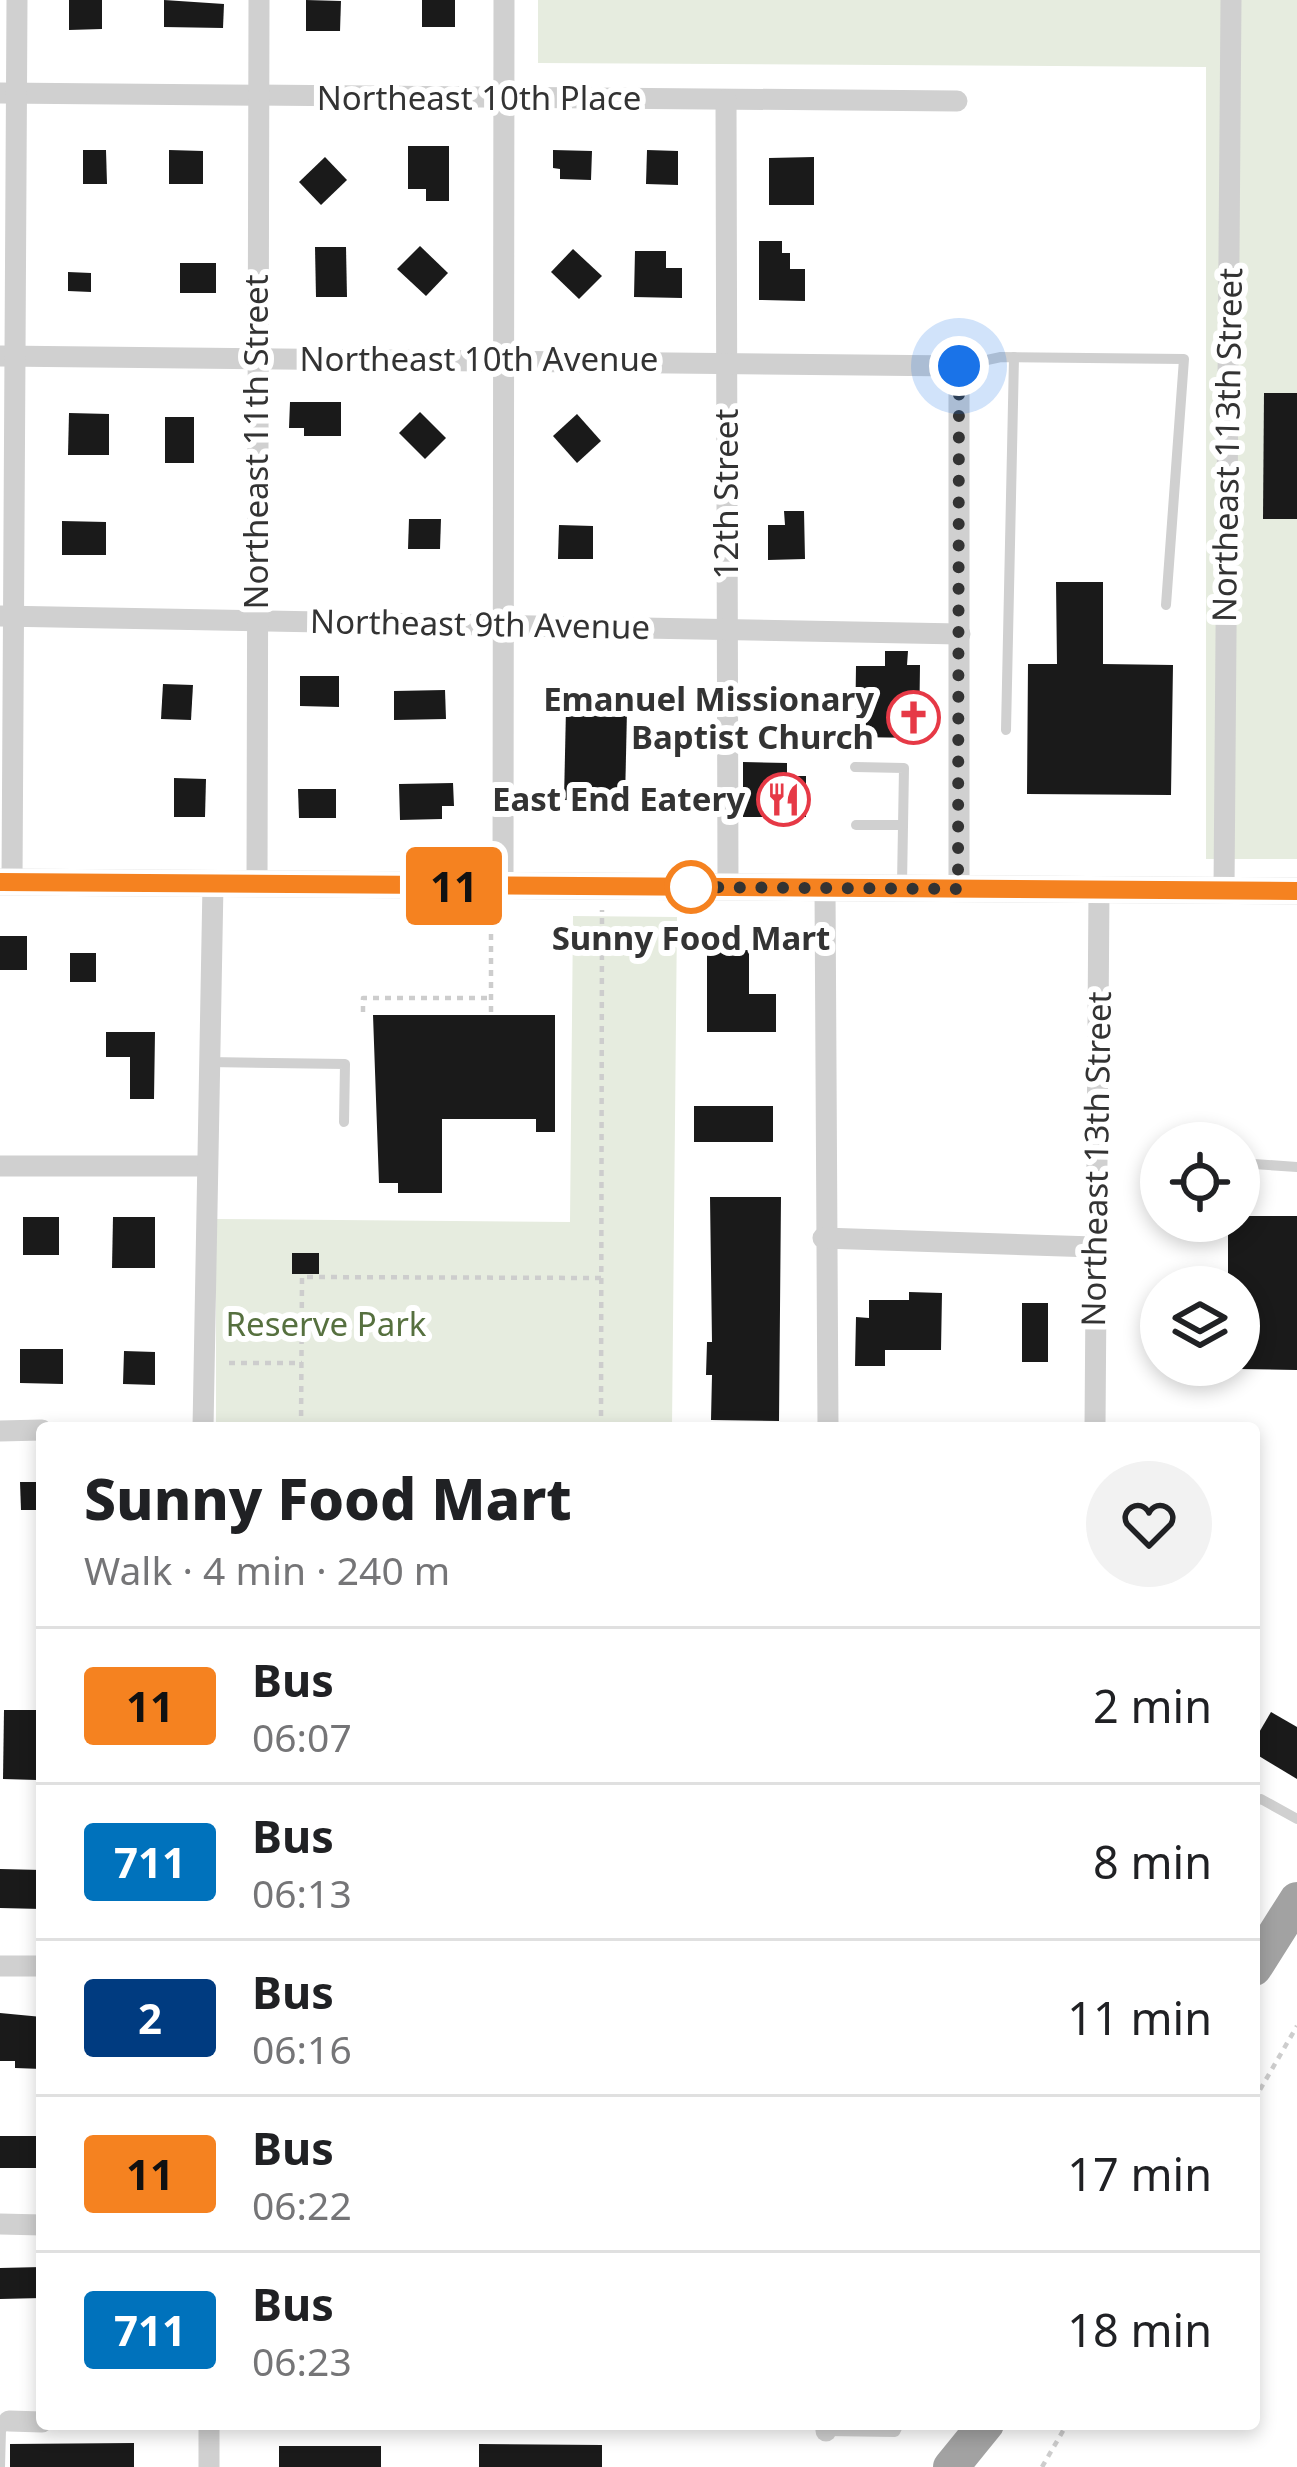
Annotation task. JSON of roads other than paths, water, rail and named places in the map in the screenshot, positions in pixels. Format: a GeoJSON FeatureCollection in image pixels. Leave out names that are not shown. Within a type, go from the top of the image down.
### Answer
{"type":"FeatureCollection","features":[{"type":"Feature","properties":{"kind":"highway"},"geometry":{"type":"LineString","coordinates":[[1260,1965],[1297,1900]]}},
{"type":"Feature","properties":{"kind":"street"},"geometry":{"type":"LineString","coordinates":[[16,0],[7,93],[6,882],[257,885],[497,898],[728,888],[1297,891]]}},
{"type":"Feature","properties":{"kind":"street","name":"Northeast 11th Street"},"geometry":{"type":"LineString","coordinates":[[257,885],[259,0]]}},
{"type":"Feature","properties":{"kind":"street"},"geometry":{"type":"LineString","coordinates":[[497,898],[504,0]]}},
{"type":"Feature","properties":{"kind":"street","name":"Northeast 113th Street"},"geometry":{"type":"LineString","coordinates":[[1224,890],[1231,0]]}},
{"type":"Feature","properties":{"kind":"street","name":"Northeast 10th Place"},"geometry":{"type":"LineString","coordinates":[[7,93],[957,101]]}},
{"type":"Feature","properties":{"kind":"street","name":"12th Street"},"geometry":{"type":"LineString","coordinates":[[726,100],[728,888]]}},
{"type":"Feature","properties":{"kind":"street","name":"Northeast 10th Avenue"},"geometry":{"type":"LineString","coordinates":[[7,356],[501,357],[959,366]]}},
{"type":"Feature","properties":{"kind":"street"},"geometry":{"type":"LineString","coordinates":[[958,889],[959,366]]}},
{"type":"Feature","properties":{"kind":"street","name":"Northeast 9th Avenue"},"geometry":{"type":"LineString","coordinates":[[6,616],[960,634]]}},
{"type":"Feature","properties":{"kind":"street"},"geometry":{"type":"LineString","coordinates":[[203,1422],[213,884]]}},
{"type":"Feature","properties":{"kind":"street"},"geometry":{"type":"LineString","coordinates":[[825,889],[827,1422]]}},
{"type":"Feature","properties":{"kind":"street","name":"Northeast 13th Street"},"geometry":{"type":"LineString","coordinates":[[1095,1422],[1099,890]]}},
{"type":"Feature","properties":{"kind":"street"},"geometry":{"type":"LineString","coordinates":[[0,1166],[205,1166]]}},
{"type":"Feature","properties":{"kind":"street"},"geometry":{"type":"LineString","coordinates":[[823,1238],[1094,1247]]}},
{"type":"Feature","properties":{"kind":"street"},"geometry":{"type":"LineString","coordinates":[[0,1430],[36,1430]]}},
{"type":"Feature","properties":{"kind":"street"},"geometry":{"type":"LineString","coordinates":[[0,1966],[36,1966]]}},
{"type":"Feature","properties":{"kind":"street"},"geometry":{"type":"LineString","coordinates":[[0,2224],[36,2224]]}},
{"type":"Feature","properties":{"kind":"street"},"geometry":{"type":"LineString","coordinates":[[9,2421],[36,2422]]}},
{"type":"Feature","properties":{"kind":"street"},"geometry":{"type":"LineString","coordinates":[[209,2430],[209,2467]]}},
{"type":"Feature","properties":{"kind":"lane"},"geometry":{"type":"LineString","coordinates":[[959,366],[1014,357],[1184,359],[1166,604]]}},
{"type":"Feature","properties":{"kind":"lane"},"geometry":{"type":"LineString","coordinates":[[1006,730],[1014,357]]}},
{"type":"Feature","properties":{"kind":"lane"},"geometry":{"type":"LineString","coordinates":[[855,767],[904,768],[902,889]]}},
{"type":"Feature","properties":{"kind":"lane"},"geometry":{"type":"LineString","coordinates":[[856,825],[903,825]]}},
{"type":"Feature","properties":{"kind":"lane"},"geometry":{"type":"LineString","coordinates":[[208,1062],[344,1064],[344,1122]]}},
{"type":"Feature","properties":{"kind":"lane"},"geometry":{"type":"LineString","coordinates":[[1260,1164],[1297,1167]]}},
{"type":"Feature","properties":{"kind":"lane"},"geometry":{"type":"LineString","coordinates":[[1260,1799],[1297,1819]]}},
{"type":"Feature","properties":{"kind":"lane"},"geometry":{"type":"LineString","coordinates":[[0,2467],[1,2430],[9,2421]]}},
{"type":"Feature","properties":{"kind":"place","name":"Emanuel Missionary Baptist Church"},"geometry":{"type":"Point","coordinates":[913,718]}},
{"type":"Feature","properties":{"kind":"place","name":"East End Eatery"},"geometry":{"type":"Point","coordinates":[784,799]}},
{"type":"Feature","properties":{"kind":"place","name":"Sunny Food Mart"},"geometry":{"type":"Point","coordinates":[691,887]}},
{"type":"Feature","properties":{"kind":"park label","name":"Reserve Park"},"geometry":{"type":"Point","coordinates":[326,1324]}}]}
